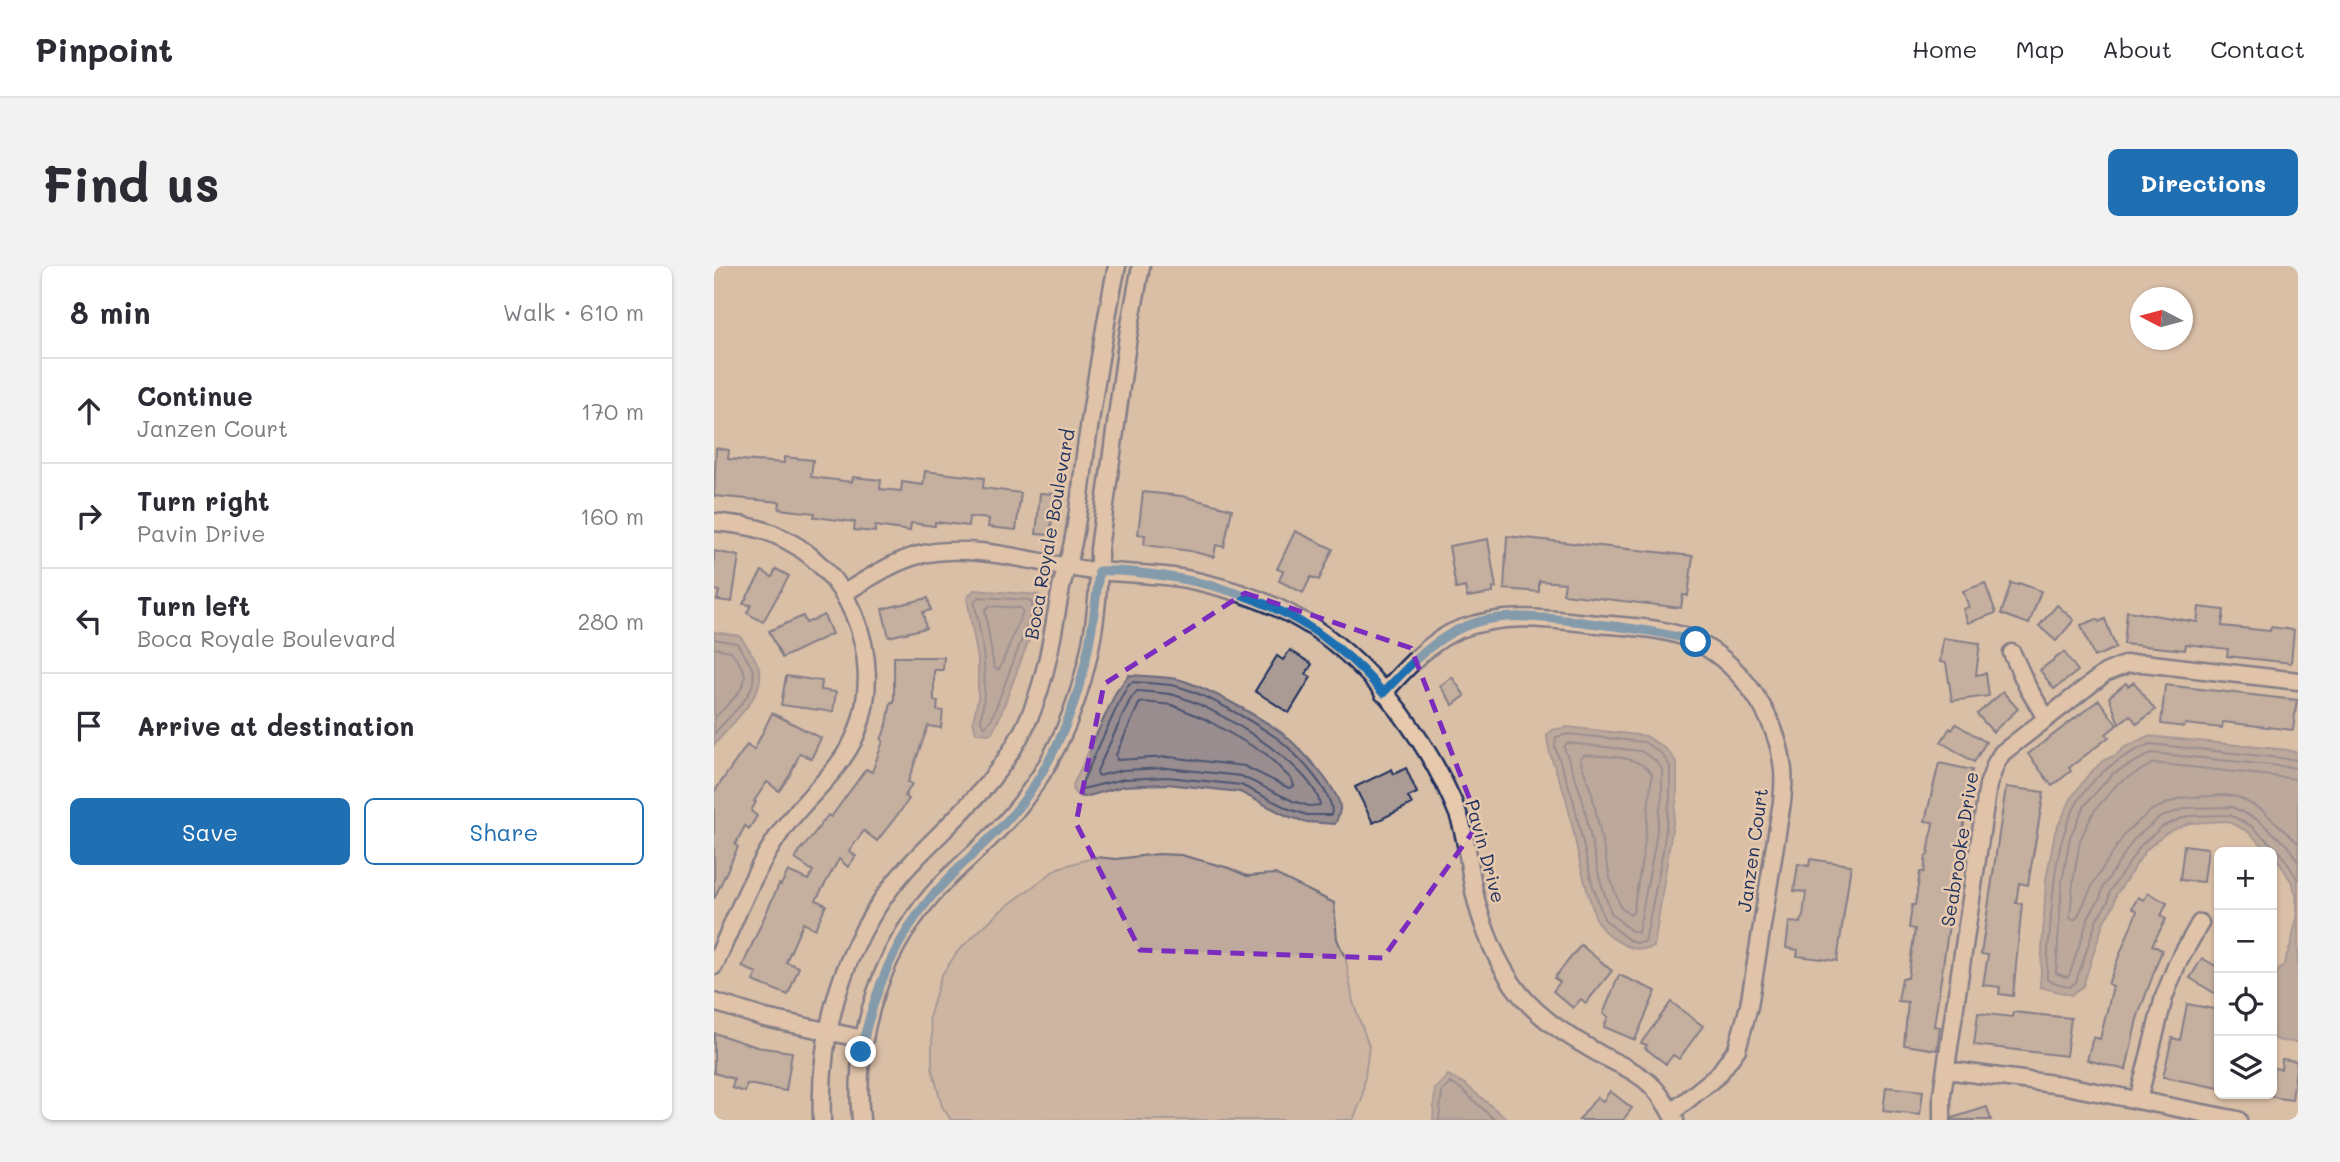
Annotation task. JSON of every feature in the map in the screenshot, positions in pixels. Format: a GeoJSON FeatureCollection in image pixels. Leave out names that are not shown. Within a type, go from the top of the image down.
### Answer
{"type":"FeatureCollection","features":[{"type":"Feature","properties":{"kind":"street","name":"Boca Royale Boulevard"},"geometry":{"type":"LineString","coordinates":[[822,1120],[822,1079],[828,1031],[848,961],[883,897],[919,854],[971,804],[1009,756],[1021,735],[1046,671],[1073,543],[1093,397],[1118,266]]}},
{"type":"Feature","properties":{"kind":"street"},"geometry":{"type":"LineString","coordinates":[[862,1120],[859,1074],[864,1039],[881,981],[906,932],[939,888],[1009,818],[1028,795],[1059,743],[1074,706],[1091,641],[1099,549],[1128,336],[1142,266]]}},
{"type":"Feature","properties":{"kind":"street"},"geometry":{"type":"LineString","coordinates":[[714,522],[772,534],[809,555],[844,593],[864,641],[867,662],[866,689],[856,733],[832,773],[796,811],[768,850],[714,966]]}},
{"type":"Feature","properties":{"kind":"street","name":"Pavin Drive"},"geometry":{"type":"LineString","coordinates":[[844,593],[891,566],[920,555],[936,552],[972,553],[1099,571],[1198,581],[1276,608],[1315,629],[1355,661],[1416,733],[1458,815],[1475,894],[1487,933],[1507,976],[1530,1006],[1564,1034],[1639,1075],[1655,1088],[1673,1116]]}},
{"type":"Feature","properties":{"kind":"street","name":"Janzen Court"},"geometry":{"type":"LineString","coordinates":[[1383,693],[1421,653],[1458,629],[1489,620],[1525,616],[1661,631],[1696,642],[1733,668],[1760,703],[1776,735],[1783,771],[1782,802],[1749,1006],[1737,1049],[1718,1075],[1673,1116]]}},
{"type":"Feature","properties":{"kind":"street"},"geometry":{"type":"LineString","coordinates":[[2012,653],[2046,718]]}},
{"type":"Feature","properties":{"kind":"street","name":"Seabrooke Drive"},"geometry":{"type":"LineString","coordinates":[[1942,1120],[1941,1102],[1991,774],[2008,747],[2105,673],[2126,664],[2143,663],[2298,681]]}},
{"type":"Feature","properties":{"kind":"street"},"geometry":{"type":"LineString","coordinates":[[2138,1100],[2164,997],[2181,956],[2200,923]]}},
{"type":"Feature","properties":{"kind":"street"},"geometry":{"type":"LineString","coordinates":[[714,1002],[765,1018],[864,1039]]}},
{"type":"Feature","properties":{"kind":"street"},"geometry":{"type":"LineString","coordinates":[[1946,1070],[2061,1084],[2238,1120]]}},
{"type":"Feature","properties":{"kind":"highlighted area"},"geometry":{"type":"Polygon","coordinates":[[[1245,593],[1411,648],[1479,823],[1383,958],[1140,950],[1076,823],[1104,684],[1245,593]]]}},
{"type":"Feature","properties":{"kind":"shaded area"},"geometry":{"type":"Polygon","coordinates":[[[1158,854],[1181,855],[1229,868],[1247,876],[1275,874],[1334,903],[1337,939],[1346,960],[1353,1002],[1369,1046],[1362,1099],[1353,1120],[951,1120],[942,1106],[932,1068],[932,1032],[929,1018],[941,976],[958,951],[999,912],[1058,868],[1096,857],[1116,859],[1158,854]]]}},
{"type":"Feature","properties":{"kind":"water"},"geometry":{"type":"Polygon","coordinates":[[[974,590],[1039,595],[1039,613],[991,734],[976,733],[973,721],[978,699],[978,660],[967,598],[974,590]]]}},
{"type":"Feature","properties":{"kind":"water"},"geometry":{"type":"Polygon","coordinates":[[[714,632],[740,636],[756,661],[760,675],[754,697],[714,745],[714,632]]]}},
{"type":"Feature","properties":{"kind":"water"},"geometry":{"type":"Polygon","coordinates":[[[1129,675],[1188,682],[1231,702],[1282,733],[1307,757],[1333,790],[1340,808],[1335,824],[1306,822],[1287,816],[1240,792],[1167,784],[1124,786],[1085,797],[1078,796],[1073,785],[1116,692],[1129,675]]]}},
{"type":"Feature","properties":{"kind":"water"},"geometry":{"type":"Polygon","coordinates":[[[1567,727],[1646,736],[1667,750],[1677,763],[1677,797],[1654,947],[1639,949],[1623,944],[1608,935],[1596,919],[1567,802],[1548,744],[1547,735],[1553,730],[1567,727]]]}},
{"type":"Feature","properties":{"kind":"water"},"geometry":{"type":"Polygon","coordinates":[[[2148,736],[2298,753],[2298,1042],[2277,1040],[2277,973],[2283,966],[2292,941],[2297,914],[2296,894],[2277,859],[2277,847],[2265,847],[2247,831],[2227,821],[2189,823],[2166,833],[2146,850],[2116,895],[2114,905],[2104,921],[2083,986],[2071,995],[2040,987],[2046,880],[2055,832],[2072,797],[2089,774],[2104,760],[2148,736]]]}},
{"type":"Feature","properties":{"kind":"water"},"geometry":{"type":"Polygon","coordinates":[[[1448,1075],[1465,1084],[1508,1120],[1433,1120],[1435,1089],[1448,1075]]]}},
{"type":"Feature","properties":{"kind":"building"},"geometry":{"type":"Polygon","coordinates":[[[716,448],[729,450],[728,459],[784,463],[784,457],[813,460],[811,477],[852,482],[853,477],[881,480],[880,489],[901,491],[902,482],[923,485],[925,471],[984,478],[983,488],[1021,493],[1016,530],[988,527],[989,519],[969,517],[968,526],[935,522],[935,526],[911,523],[910,531],[875,526],[875,532],[854,530],[855,522],[814,517],[815,513],[779,509],[780,502],[714,496],[716,448]]]}},
{"type":"Feature","properties":{"kind":"building"},"geometry":{"type":"Polygon","coordinates":[[[1143,492],[1182,496],[1232,509],[1224,547],[1216,545],[1214,557],[1144,545],[1145,535],[1138,534],[1143,492]]]}},
{"type":"Feature","properties":{"kind":"building"},"geometry":{"type":"Polygon","coordinates":[[[1040,493],[1055,494],[1050,535],[1036,534],[1040,493]]]}},
{"type":"Feature","properties":{"kind":"building"},"geometry":{"type":"Polygon","coordinates":[[[1295,531],[1333,549],[1319,580],[1311,577],[1303,593],[1279,581],[1283,571],[1277,569],[1295,531]]]}},
{"type":"Feature","properties":{"kind":"building"},"geometry":{"type":"Polygon","coordinates":[[[1507,536],[1693,556],[1688,596],[1683,595],[1681,608],[1563,594],[1565,583],[1539,581],[1539,592],[1504,589],[1507,536]]]}},
{"type":"Feature","properties":{"kind":"building"},"geometry":{"type":"Polygon","coordinates":[[[1488,539],[1496,588],[1493,588],[1493,593],[1467,597],[1465,587],[1456,589],[1449,546],[1488,539]]]}},
{"type":"Feature","properties":{"kind":"building"},"geometry":{"type":"Polygon","coordinates":[[[714,551],[739,556],[732,602],[717,600],[719,591],[714,590],[714,551]]]}},
{"type":"Feature","properties":{"kind":"building"},"geometry":{"type":"Polygon","coordinates":[[[776,569],[789,576],[763,622],[747,613],[751,605],[743,604],[762,571],[772,577],[776,569]]]}},
{"type":"Feature","properties":{"kind":"building"},"geometry":{"type":"Polygon","coordinates":[[[1985,583],[1996,613],[1968,623],[1963,609],[1969,607],[1963,591],[1985,583]]]}},
{"type":"Feature","properties":{"kind":"building"},"geometry":{"type":"Polygon","coordinates":[[[2011,583],[2041,591],[2029,624],[2001,614],[2011,583]]]}},
{"type":"Feature","properties":{"kind":"building"},"geometry":{"type":"Polygon","coordinates":[[[928,598],[931,610],[923,612],[926,628],[889,637],[882,609],[928,598]]]}},
{"type":"Feature","properties":{"kind":"building"},"geometry":{"type":"Polygon","coordinates":[[[2057,605],[2074,620],[2056,641],[2039,626],[2057,605]]]}},
{"type":"Feature","properties":{"kind":"building"},"geometry":{"type":"Polygon","coordinates":[[[2199,607],[2224,610],[2222,626],[2270,631],[2271,627],[2294,630],[2291,663],[2227,656],[2228,649],[2186,644],[2185,650],[2124,644],[2127,611],[2197,622],[2199,607]]]}},
{"type":"Feature","properties":{"kind":"building"},"geometry":{"type":"Polygon","coordinates":[[[824,615],[832,634],[782,658],[769,631],[803,616],[806,623],[824,615]]]}},
{"type":"Feature","properties":{"kind":"building"},"geometry":{"type":"Polygon","coordinates":[[[2097,619],[2099,622],[2105,619],[2116,648],[2094,657],[2081,625],[2097,619]]]}},
{"type":"Feature","properties":{"kind":"building"},"geometry":{"type":"Polygon","coordinates":[[[1943,638],[1980,643],[1976,675],[1986,673],[1989,696],[1952,701],[1946,663],[1940,662],[1943,638]]]}},
{"type":"Feature","properties":{"kind":"building"},"geometry":{"type":"Polygon","coordinates":[[[1290,650],[1312,664],[1306,674],[1311,677],[1289,713],[1255,691],[1277,656],[1283,660],[1290,650]]]}},
{"type":"Feature","properties":{"kind":"building"},"geometry":{"type":"Polygon","coordinates":[[[2064,652],[2078,671],[2054,689],[2040,670],[2064,652]]]}},
{"type":"Feature","properties":{"kind":"building"},"geometry":{"type":"Polygon","coordinates":[[[894,657],[944,657],[943,670],[934,670],[934,701],[938,701],[937,710],[943,711],[941,728],[928,726],[908,782],[912,784],[905,796],[909,799],[902,809],[877,841],[864,831],[849,851],[856,856],[848,867],[839,859],[816,900],[826,905],[815,929],[803,923],[786,962],[799,967],[788,995],[753,981],[757,973],[742,967],[779,884],[781,885],[788,871],[808,880],[813,871],[795,859],[802,847],[828,815],[831,817],[866,769],[872,772],[883,741],[881,740],[891,702],[894,702],[894,657]]]}},
{"type":"Feature","properties":{"kind":"building"},"geometry":{"type":"Polygon","coordinates":[[[786,676],[822,681],[821,690],[836,692],[833,712],[781,705],[786,676]]]}},
{"type":"Feature","properties":{"kind":"building"},"geometry":{"type":"Polygon","coordinates":[[[1452,677],[1465,696],[1453,705],[1440,686],[1452,677]]]}},
{"type":"Feature","properties":{"kind":"building"},"geometry":{"type":"Polygon","coordinates":[[[2134,682],[2155,710],[2137,724],[2130,715],[2119,724],[2109,697],[2126,683],[2128,686],[2134,682]]]}},
{"type":"Feature","properties":{"kind":"building"},"geometry":{"type":"Polygon","coordinates":[[[2165,685],[2297,700],[2293,730],[2223,722],[2222,728],[2161,724],[2165,685]]]}},
{"type":"Feature","properties":{"kind":"building"},"geometry":{"type":"Polygon","coordinates":[[[2003,692],[2018,709],[1993,732],[1977,714],[2003,692]]]}},
{"type":"Feature","properties":{"kind":"building"},"geometry":{"type":"Polygon","coordinates":[[[2099,700],[2117,725],[2106,734],[2109,737],[2069,768],[2071,771],[2052,786],[2028,754],[2099,700]]]}},
{"type":"Feature","properties":{"kind":"building"},"geometry":{"type":"Polygon","coordinates":[[[772,713],[821,738],[811,759],[800,753],[779,791],[767,782],[754,801],[756,802],[751,811],[757,816],[749,829],[745,826],[735,845],[738,847],[714,899],[714,792],[747,745],[754,750],[772,713]]]}},
{"type":"Feature","properties":{"kind":"building"},"geometry":{"type":"Polygon","coordinates":[[[1956,724],[1986,742],[1974,762],[1941,742],[1956,724]]]}},
{"type":"Feature","properties":{"kind":"building"},"geometry":{"type":"Polygon","coordinates":[[[1939,763],[1972,770],[1934,1026],[1940,1027],[1937,1050],[1904,1045],[1908,1002],[1898,1001],[1902,978],[1908,978],[1915,929],[1909,928],[1912,905],[1915,905],[1920,872],[1924,872],[1928,855],[1933,822],[1925,821],[1939,763]]]}},
{"type":"Feature","properties":{"kind":"building"},"geometry":{"type":"Polygon","coordinates":[[[1406,768],[1417,793],[1408,797],[1412,804],[1373,823],[1355,787],[1392,769],[1394,774],[1406,768]]]}},
{"type":"Feature","properties":{"kind":"building"},"geometry":{"type":"Polygon","coordinates":[[[2006,787],[2044,792],[2028,885],[2019,883],[2016,903],[2022,904],[2013,996],[1999,994],[2000,987],[1983,985],[1988,955],[1981,954],[2006,787]]]}},
{"type":"Feature","properties":{"kind":"building"},"geometry":{"type":"Polygon","coordinates":[[[2184,845],[2208,848],[2204,882],[2180,880],[2184,845]]]}},
{"type":"Feature","properties":{"kind":"building"},"geometry":{"type":"Polygon","coordinates":[[[1810,859],[1851,865],[1837,961],[1797,956],[1798,950],[1786,948],[1789,922],[1800,923],[1803,916],[1806,892],[1794,891],[1798,864],[1809,866],[1810,859]]]}},
{"type":"Feature","properties":{"kind":"building"},"geometry":{"type":"Polygon","coordinates":[[[2148,893],[2167,903],[2161,916],[2166,919],[2152,945],[2162,950],[2137,1019],[2126,1070],[2087,1060],[2093,1037],[2100,1039],[2113,986],[2108,984],[2137,911],[2132,908],[2138,897],[2144,900],[2148,893]]]}},
{"type":"Feature","properties":{"kind":"building"},"geometry":{"type":"Polygon","coordinates":[[[1581,945],[1612,971],[1586,1003],[1581,999],[1573,1008],[1553,991],[1560,982],[1554,978],[1581,945]]]}},
{"type":"Feature","properties":{"kind":"building"},"geometry":{"type":"Polygon","coordinates":[[[2202,958],[2214,965],[2214,993],[2190,978],[2202,958]]]}},
{"type":"Feature","properties":{"kind":"building"},"geometry":{"type":"Polygon","coordinates":[[[1619,975],[1656,991],[1635,1040],[1604,1027],[1608,1017],[1603,1014],[1619,975]]]}},
{"type":"Feature","properties":{"kind":"building"},"geometry":{"type":"Polygon","coordinates":[[[1671,1002],[1703,1026],[1679,1059],[1673,1055],[1666,1064],[1645,1048],[1647,1045],[1641,1043],[1671,1002]]]}},
{"type":"Feature","properties":{"kind":"building"},"geometry":{"type":"Polygon","coordinates":[[[2187,1004],[2214,1009],[2214,1087],[2163,1077],[2172,1038],[2180,1040],[2187,1004]]]}},
{"type":"Feature","properties":{"kind":"building"},"geometry":{"type":"Polygon","coordinates":[[[2013,1012],[2071,1018],[2066,1056],[1974,1045],[1978,1013],[2012,1017],[2013,1012]]]}},
{"type":"Feature","properties":{"kind":"building"},"geometry":{"type":"Polygon","coordinates":[[[714,1033],[757,1047],[792,1052],[786,1091],[747,1084],[745,1092],[732,1088],[734,1079],[714,1073],[714,1033]]]}},
{"type":"Feature","properties":{"kind":"building"},"geometry":{"type":"Polygon","coordinates":[[[2282,1059],[2297,1061],[2292,1100],[2277,1098],[2277,1068],[2281,1069],[2282,1059]]]}},
{"type":"Feature","properties":{"kind":"building"},"geometry":{"type":"Polygon","coordinates":[[[1886,1087],[1923,1091],[1920,1115],[1883,1111],[1886,1087]]]}},
{"type":"Feature","properties":{"kind":"building"},"geometry":{"type":"Polygon","coordinates":[[[1610,1091],[1632,1108],[1623,1120],[1579,1120],[1597,1097],[1603,1101],[1610,1091]]]}},
{"type":"Feature","properties":{"kind":"building"},"geometry":{"type":"Polygon","coordinates":[[[1987,1107],[1991,1120],[1952,1120],[1952,1118],[1987,1107]]]}},
{"type":"Feature","properties":{"kind":"route"},"geometry":{"type":"LineString","coordinates":[[861,1052],[873,1002],[892,956],[906,932],[932,895],[996,832],[1028,795],[1068,725],[1091,641],[1099,571],[1198,581],[1276,608],[1315,629],[1355,661],[1383,693],[1421,653],[1458,629],[1489,620],[1525,616],[1661,631],[1696,642]]}}]}
